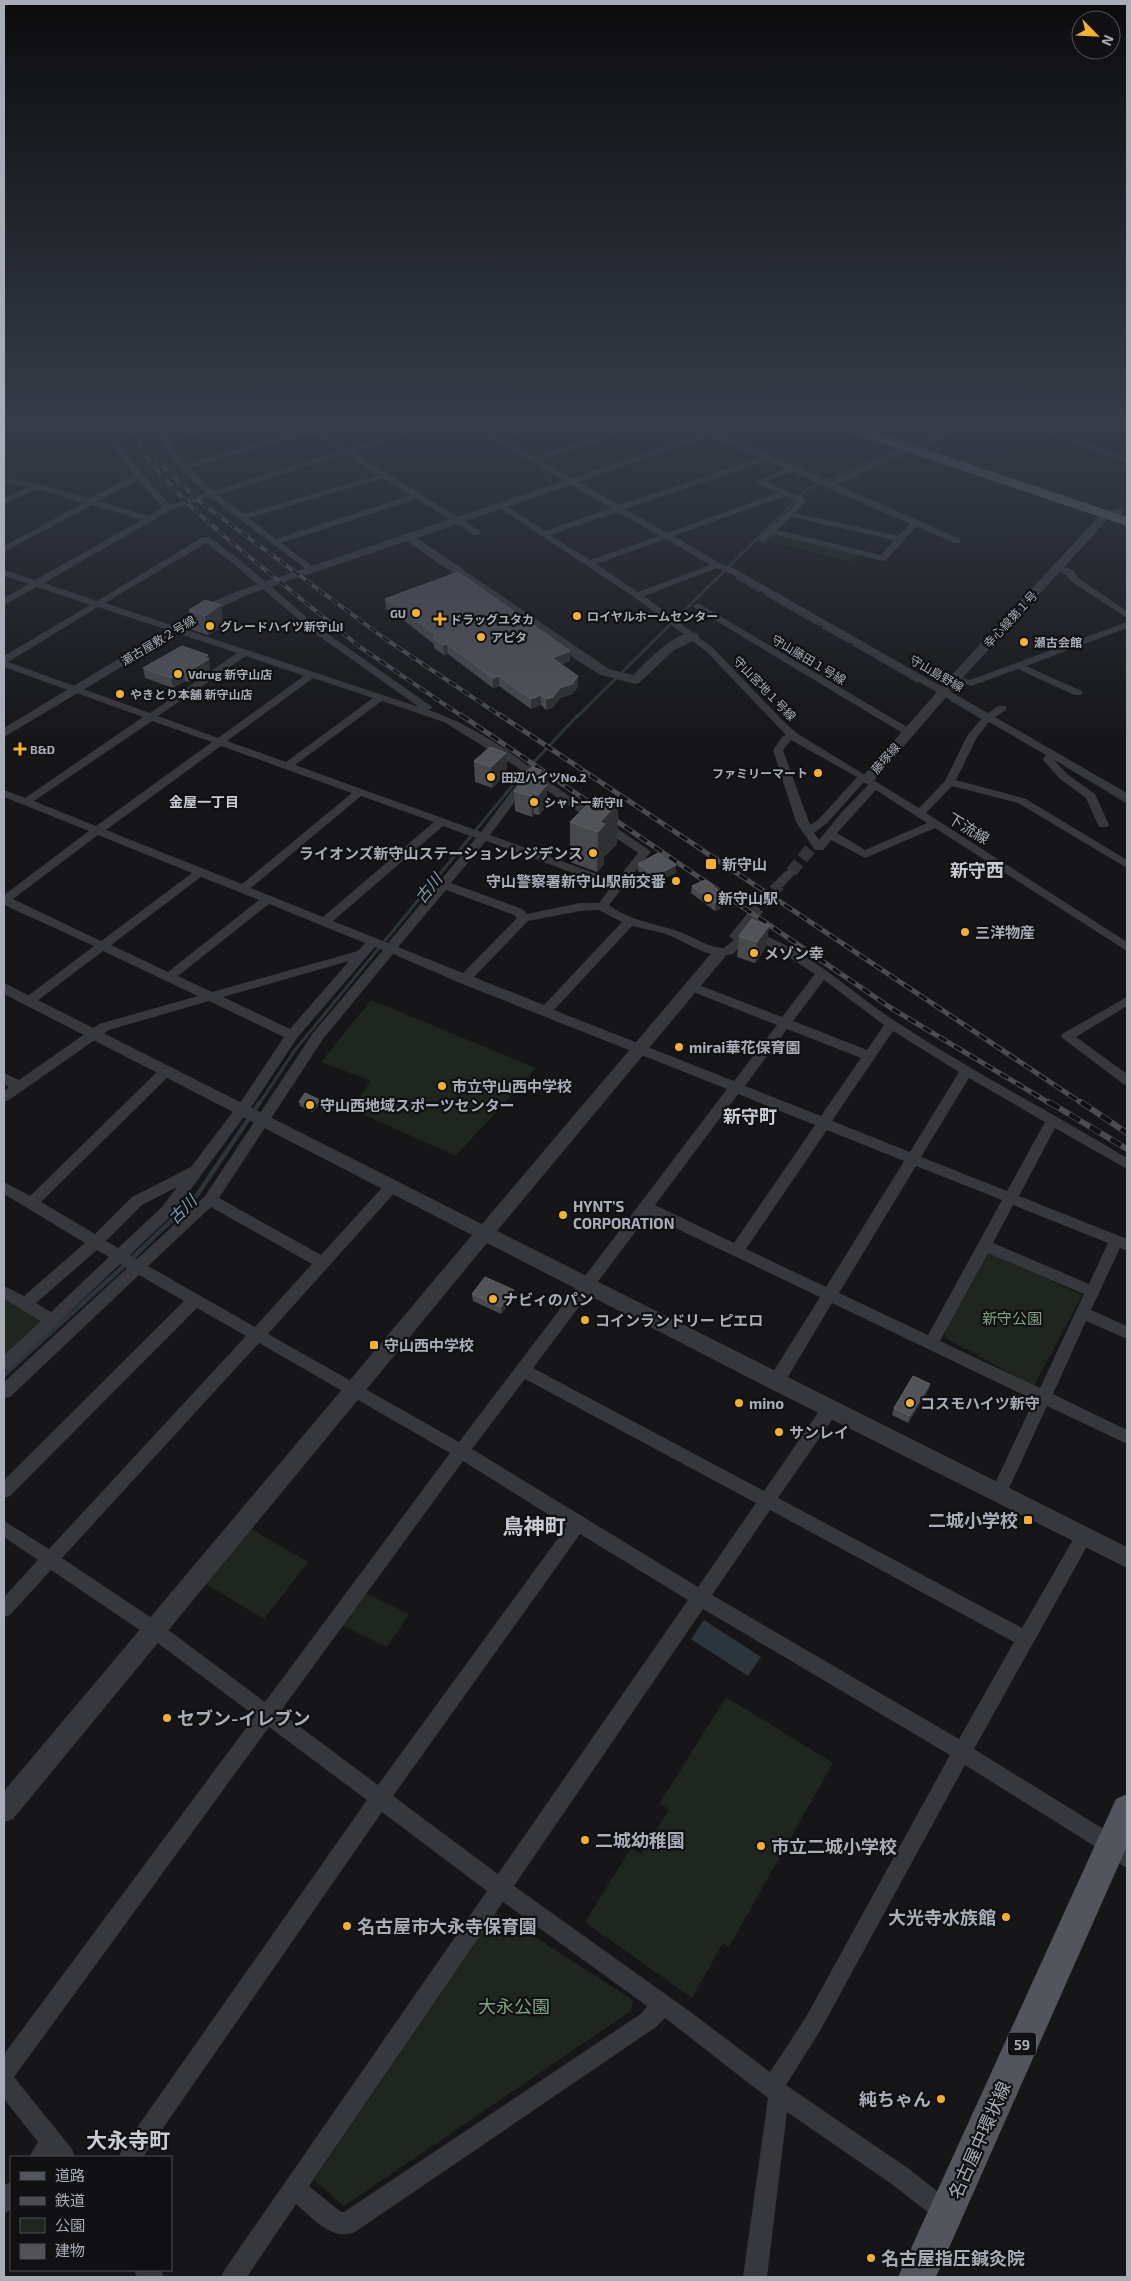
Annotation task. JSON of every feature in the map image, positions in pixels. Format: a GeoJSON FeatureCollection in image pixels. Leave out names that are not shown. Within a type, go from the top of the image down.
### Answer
{"type":"FeatureCollection","features":[{"type":"Feature","properties":{"kind":"main road","name":"名古屋中環状線"},"geometry":{"type":"LineString","coordinates":[[917,2277],[1119,1850],[1127,1810]]}},
{"type":"Feature","properties":{"kind":"street"},"geometry":{"type":"LineString","coordinates":[[4,549],[42,528]]}},
{"type":"Feature","properties":{"kind":"street"},"geometry":{"type":"LineString","coordinates":[[4,602],[132,528]]}},
{"type":"Feature","properties":{"kind":"street"},"geometry":{"type":"LineString","coordinates":[[255,528],[310,569]]}},
{"type":"Feature","properties":{"kind":"street"},"geometry":{"type":"LineString","coordinates":[[274,542],[316,528]]}},
{"type":"Feature","properties":{"kind":"street","name":"瀬古屋敷２号線"},"geometry":{"type":"LineString","coordinates":[[4,733],[220,603],[310,569],[430,528]]}},
{"type":"Feature","properties":{"kind":"street"},"geometry":{"type":"LineString","coordinates":[[469,528],[477,533]]}},
{"type":"Feature","properties":{"kind":"street"},"geometry":{"type":"LineString","coordinates":[[535,528],[637,596],[720,566]]}},
{"type":"Feature","properties":{"kind":"street"},"geometry":{"type":"LineString","coordinates":[[544,534],[560,528]]}},
{"type":"Feature","properties":{"kind":"street"},"geometry":{"type":"LineString","coordinates":[[653,528],[720,566]]}},
{"type":"Feature","properties":{"kind":"street"},"geometry":{"type":"LineString","coordinates":[[588,564],[691,528]]}},
{"type":"Feature","properties":{"kind":"street"},"geometry":{"type":"LineString","coordinates":[[762,540],[774,528]]}},
{"type":"Feature","properties":{"kind":"street"},"geometry":{"type":"LineString","coordinates":[[853,528],[900,539]]}},
{"type":"Feature","properties":{"kind":"street"},"geometry":{"type":"LineString","coordinates":[[771,531],[883,558],[910,528]]}},
{"type":"Feature","properties":{"kind":"street"},"geometry":{"type":"LineString","coordinates":[[928,528],[957,541]]}},
{"type":"Feature","properties":{"kind":"street","name":"幸心線第１号"},"geometry":{"type":"LineString","coordinates":[[956,679],[1058,568],[1104,528]]}},
{"type":"Feature","properties":{"kind":"street"},"geometry":{"type":"LineString","coordinates":[[407,536],[580,657],[605,672],[635,680],[670,647],[693,636]]}},
{"type":"Feature","properties":{"kind":"street"},"geometry":{"type":"LineString","coordinates":[[4,660],[206,539],[315,629],[441,718]]}},
{"type":"Feature","properties":{"kind":"street","name":"守山島野線"},"geometry":{"type":"LineString","coordinates":[[720,566],[734,572],[945,691],[987,718],[1127,797]]}},
{"type":"Feature","properties":{"kind":"street"},"geometry":{"type":"LineString","coordinates":[[1058,568],[1070,572],[1075,580],[1127,615]]}},
{"type":"Feature","properties":{"kind":"street"},"geometry":{"type":"LineString","coordinates":[[4,573],[448,720],[519,764],[535,778],[646,852],[602,906]]}},
{"type":"Feature","properties":{"kind":"street","name":"守山宮地１号線"},"geometry":{"type":"LineString","coordinates":[[637,596],[710,650],[780,724],[794,736]]}},
{"type":"Feature","properties":{"kind":"street","name":"守山藤田１号線"},"geometry":{"type":"LineString","coordinates":[[698,606],[908,732]]}},
{"type":"Feature","properties":{"kind":"street"},"geometry":{"type":"LineString","coordinates":[[956,679],[971,683],[1127,625]]}},
{"type":"Feature","properties":{"kind":"street"},"geometry":{"type":"LineString","coordinates":[[26,802],[244,653]]}},
{"type":"Feature","properties":{"kind":"street"},"geometry":{"type":"LineString","coordinates":[[4,664],[618,886]]}},
{"type":"Feature","properties":{"kind":"street"},"geometry":{"type":"LineString","coordinates":[[1019,666],[1078,693]]}},
{"type":"Feature","properties":{"kind":"street"},"geometry":{"type":"LineString","coordinates":[[292,1036],[4,901],[311,675]]}},
{"type":"Feature","properties":{"kind":"street","name":"藤塚線"},"geometry":{"type":"LineString","coordinates":[[818,840],[908,732],[956,679]]}},
{"type":"Feature","properties":{"kind":"street"},"geometry":{"type":"LineString","coordinates":[[288,766],[380,698]]}},
{"type":"Feature","properties":{"kind":"street"},"geometry":{"type":"LineString","coordinates":[[919,814],[950,782],[972,736],[987,718],[1002,708]]}},
{"type":"Feature","properties":{"kind":"street","name":"守山宮地１号線"},"geometry":{"type":"LineString","coordinates":[[794,736],[788,738],[778,750],[802,822],[808,832]]}},
{"type":"Feature","properties":{"kind":"street","name":"下流線"},"geometry":{"type":"LineString","coordinates":[[794,736],[1014,873],[1127,947]]}},
{"type":"Feature","properties":{"kind":"street"},"geometry":{"type":"LineString","coordinates":[[1054,755],[1048,761],[1063,776],[1092,796],[1103,825]]}},
{"type":"Feature","properties":{"kind":"street"},"geometry":{"type":"LineString","coordinates":[[4,1364],[167,1211],[196,1171],[252,1114],[392,949],[483,837],[521,786],[535,778]]}},
{"type":"Feature","properties":{"kind":"street"},"geometry":{"type":"LineString","coordinates":[[868,781],[830,834],[819,848],[808,832],[868,781]]}},
{"type":"Feature","properties":{"kind":"street"},"geometry":{"type":"LineString","coordinates":[[950,782],[1022,801],[1127,865]]}},
{"type":"Feature","properties":{"kind":"street"},"geometry":{"type":"LineString","coordinates":[[243,889],[360,792]]}},
{"type":"Feature","properties":{"kind":"street"},"geometry":{"type":"LineString","coordinates":[[4,794],[373,940],[464,980],[1122,1243],[1093,1292],[998,1494]]}},
{"type":"Feature","properties":{"kind":"street"},"geometry":{"type":"LineString","coordinates":[[324,921],[442,821]]}},
{"type":"Feature","properties":{"kind":"street"},"geometry":{"type":"LineString","coordinates":[[830,834],[865,855],[894,839],[902,838],[934,824]]}},
{"type":"Feature","properties":{"kind":"street"},"geometry":{"type":"LineString","coordinates":[[29,1001],[200,872]]}},
{"type":"Feature","properties":{"kind":"street"},"geometry":{"type":"LineString","coordinates":[[779,886],[791,872]]}},
{"type":"Feature","properties":{"kind":"street"},"geometry":{"type":"LineString","coordinates":[[444,885],[518,912],[524,918]]}},
{"type":"Feature","properties":{"kind":"street"},"geometry":{"type":"LineString","coordinates":[[168,978],[268,899]]}},
{"type":"Feature","properties":{"kind":"street"},"geometry":{"type":"LineString","coordinates":[[464,980],[524,918],[580,907],[602,906],[611,913],[630,921],[676,934],[683,940],[719,954],[731,950],[745,933],[763,937],[822,974],[891,1024],[1127,1164]]}},
{"type":"Feature","properties":{"kind":"street"},"geometry":{"type":"LineString","coordinates":[[4,1810],[153,1629],[751,917]]}},
{"type":"Feature","properties":{"kind":"street"},"geometry":{"type":"LineString","coordinates":[[545,1012],[630,921]]}},
{"type":"Feature","properties":{"kind":"street"},"geometry":{"type":"LineString","coordinates":[[4,1392],[210,1200],[292,1036],[373,940]]}},
{"type":"Feature","properties":{"kind":"street"},"geometry":{"type":"LineString","coordinates":[[4,1097],[104,1027],[212,998],[360,954]]}},
{"type":"Feature","properties":{"kind":"street"},"geometry":{"type":"LineString","coordinates":[[4,2072],[461,1451],[647,1208],[822,974]]}},
{"type":"Feature","properties":{"kind":"street"},"geometry":{"type":"LineString","coordinates":[[692,987],[870,1056]]}},
{"type":"Feature","properties":{"kind":"street"},"geometry":{"type":"LineString","coordinates":[[4,988],[486,1232],[776,1382],[1127,1558]]}},
{"type":"Feature","properties":{"kind":"street"},"geometry":{"type":"LineString","coordinates":[[1127,1001],[1067,1037],[1127,1080]]}},
{"type":"Feature","properties":{"kind":"street"},"geometry":{"type":"LineString","coordinates":[[737,1251],[891,1024]]}},
{"type":"Feature","properties":{"kind":"street"},"geometry":{"type":"LineString","coordinates":[[31,1203],[167,1070]]}},
{"type":"Feature","properties":{"kind":"street"},"geometry":{"type":"LineString","coordinates":[[776,1382],[967,1070]]}},
{"type":"Feature","properties":{"kind":"street"},"geometry":{"type":"LineString","coordinates":[[4,1078],[19,1086]]}},
{"type":"Feature","properties":{"kind":"street"},"geometry":{"type":"LineString","coordinates":[[932,1344],[1052,1119]]}},
{"type":"Feature","properties":{"kind":"street"},"geometry":{"type":"LineString","coordinates":[[25,1304],[96,1242],[137,1201],[196,1171]]}},
{"type":"Feature","properties":{"kind":"street"},"geometry":{"type":"LineString","coordinates":[[4,1609],[393,1185]]}},
{"type":"Feature","properties":{"kind":"street"},"geometry":{"type":"LineString","coordinates":[[4,1187],[139,1268],[461,1451],[578,1524],[964,1753],[1119,1850]]}},
{"type":"Feature","properties":{"kind":"street"},"geometry":{"type":"LineString","coordinates":[[210,1200],[323,1263]]}},
{"type":"Feature","properties":{"kind":"street"},"geometry":{"type":"LineString","coordinates":[[647,1208],[1127,1437]]}},
{"type":"Feature","properties":{"kind":"street"},"geometry":{"type":"LineString","coordinates":[[984,1245],[1093,1292]]}},
{"type":"Feature","properties":{"kind":"street"},"geometry":{"type":"LineString","coordinates":[[4,1292],[52,1320]]}},
{"type":"Feature","properties":{"kind":"street"},"geometry":{"type":"LineString","coordinates":[[4,1491],[195,1300]]}},
{"type":"Feature","properties":{"kind":"street"},"geometry":{"type":"LineString","coordinates":[[1083,1314],[1127,1333]]}},
{"type":"Feature","properties":{"kind":"street"},"geometry":{"type":"LineString","coordinates":[[523,1370],[1026,1639]]}},
{"type":"Feature","properties":{"kind":"street"},"geometry":{"type":"LineString","coordinates":[[233,2277],[830,1409]]}},
{"type":"Feature","properties":{"kind":"street"},"geometry":{"type":"LineString","coordinates":[[131,2156],[379,1799],[578,1524]]}},
{"type":"Feature","properties":{"kind":"street"},"geometry":{"type":"LineString","coordinates":[[4,1528],[153,1629],[500,1888],[663,2004],[775,2090],[901,2177],[947,2212]]}},
{"type":"Feature","properties":{"kind":"street"},"geometry":{"type":"LineString","coordinates":[[755,2277],[775,2090],[1084,1536]]}},
{"type":"Feature","properties":{"kind":"street"},"geometry":{"type":"LineString","coordinates":[[294,2188],[337,2223],[346,2224],[650,2020],[663,2004]]}},
{"type":"Feature","properties":{"kind":"street"},"geometry":{"type":"LineString","coordinates":[[4,2082],[52,2152]]}},
{"type":"Feature","properties":{"kind":"green space"},"geometry":{"type":"Polygon","coordinates":[[[773,534],[859,555],[853,562],[766,541],[773,534]]]}},
{"type":"Feature","properties":{"kind":"green space"},"geometry":{"type":"Polygon","coordinates":[[[371,1000],[536,1068],[456,1156],[351,1109],[371,1081],[321,1062],[371,1000]]]}},
{"type":"Feature","properties":{"kind":"green space","name":"新守公園"},"geometry":{"type":"Polygon","coordinates":[[[987,1251],[1082,1295],[1034,1386],[944,1337],[950,1318],[987,1251]]]}},
{"type":"Feature","properties":{"kind":"green space"},"geometry":{"type":"Polygon","coordinates":[[[4,1297],[45,1322],[4,1359],[4,1297]]]}},
{"type":"Feature","properties":{"kind":"green space"},"geometry":{"type":"Polygon","coordinates":[[[251,1529],[308,1562],[264,1619],[206,1584],[251,1529]]]}},
{"type":"Feature","properties":{"kind":"green space"},"geometry":{"type":"Polygon","coordinates":[[[365,1593],[409,1614],[387,1647],[339,1624],[365,1593]]]}},
{"type":"Feature","properties":{"kind":"green space"},"geometry":{"type":"Polygon","coordinates":[[[726,1697],[833,1763],[729,1947],[723,1943],[692,1998],[585,1922],[631,1848],[641,1854],[669,1810],[660,1803],[726,1697]]]}},
{"type":"Feature","properties":{"kind":"green space","name":"大永公園"},"geometry":{"type":"Polygon","coordinates":[[[496,1912],[633,2000],[631,2011],[344,2206],[314,2180],[496,1912]]]}},
{"type":"Feature","properties":{"kind":"shaded area"},"geometry":{"type":"Polygon","coordinates":[[[704,1620],[761,1657],[748,1676],[691,1639],[704,1620]]]}},
{"type":"Feature","properties":{"kind":"building","name":"アピタ"},"geometry":{"type":"Polygon","coordinates":[[[458,572],[570,651],[552,658],[578,676],[572,684],[560,688],[553,697],[546,699],[541,695],[531,699],[499,676],[493,678],[447,644],[443,645],[433,638],[437,636],[385,599],[458,572]]]}},
{"type":"Feature","properties":{"kind":"building"},"geometry":{"type":"Polygon","coordinates":[[[205,600],[221,605],[205,616],[189,610],[205,600]]]}},
{"type":"Feature","properties":{"kind":"building"},"geometry":{"type":"Polygon","coordinates":[[[182,646],[208,655],[203,658],[209,659],[187,672],[183,671],[171,678],[143,668],[182,646]]]}},
{"type":"Feature","properties":{"kind":"building"},"geometry":{"type":"Polygon","coordinates":[[[490,747],[506,753],[491,767],[474,761],[490,747]]]}},
{"type":"Feature","properties":{"kind":"building"},"geometry":{"type":"Polygon","coordinates":[[[532,767],[542,770],[539,773],[547,775],[542,780],[547,782],[545,784],[547,785],[538,795],[534,793],[531,796],[514,791],[526,777],[521,776],[532,767]]]}},
{"type":"Feature","properties":{"kind":"building"},"geometry":{"type":"Polygon","coordinates":[[[596,796],[618,803],[600,822],[605,824],[598,832],[570,822],[596,796]]]}},
{"type":"Feature","properties":{"kind":"building"},"geometry":{"type":"Polygon","coordinates":[[[658,853],[676,865],[655,876],[638,864],[658,853]]]}},
{"type":"Feature","properties":{"kind":"building"},"geometry":{"type":"Polygon","coordinates":[[[705,880],[728,897],[715,903],[692,886],[705,880]]]}},
{"type":"Feature","properties":{"kind":"building"},"geometry":{"type":"Polygon","coordinates":[[[752,919],[769,926],[757,942],[739,936],[752,919]]]}},
{"type":"Feature","properties":{"kind":"building"},"geometry":{"type":"Polygon","coordinates":[[[305,1093],[320,1100],[312,1108],[299,1102],[305,1093]]]}},
{"type":"Feature","properties":{"kind":"building"},"geometry":{"type":"Polygon","coordinates":[[[485,1277],[514,1290],[501,1307],[472,1294],[485,1277]]]}},
{"type":"Feature","properties":{"kind":"building","name":"コスモハイツ新守"},"geometry":{"type":"Polygon","coordinates":[[[913,1376],[930,1384],[910,1416],[894,1408],[913,1376]]]}},
{"type":"Feature","properties":{"kind":"waterway","name":"古川"},"geometry":{"type":"LineString","coordinates":[[577,717],[767,528]]}},
{"type":"Feature","properties":{"kind":"waterway"},"geometry":{"type":"LineString","coordinates":[[737,578],[759,591]]}},
{"type":"Feature","properties":{"kind":"waterway"},"geometry":{"type":"LineString","coordinates":[[766,595],[819,625]]}},
{"type":"Feature","properties":{"kind":"waterway"},"geometry":{"type":"LineString","coordinates":[[823,628],[849,642]]}},
{"type":"Feature","properties":{"kind":"waterway"},"geometry":{"type":"LineString","coordinates":[[854,645],[918,682]]}},
{"type":"Feature","properties":{"kind":"waterway"},"geometry":{"type":"LineString","coordinates":[[951,700],[980,717]]}},
{"type":"Feature","properties":{"kind":"waterway","name":"古川"},"geometry":{"type":"LineString","coordinates":[[259,1104],[295,1050],[518,779],[578,715]]}},
{"type":"Feature","properties":{"kind":"waterway"},"geometry":{"type":"LineString","coordinates":[[978,715],[982,718]]}},
{"type":"Feature","properties":{"kind":"waterway"},"geometry":{"type":"LineString","coordinates":[[1067,766],[1127,802]]}},
{"type":"Feature","properties":{"kind":"waterway","name":"古川"},"geometry":{"type":"LineString","coordinates":[[131,1259],[195,1198],[260,1102]]}},
{"type":"Feature","properties":{"kind":"waterway","name":"古川"},"geometry":{"type":"LineString","coordinates":[[4,1375],[126,1264]]}},
{"type":"Feature","properties":{"kind":"tunnel"},"geometry":{"type":"LineString","coordinates":[[791,872],[818,840]]}},
{"type":"Feature","properties":{"kind":"tunnel"},"geometry":{"type":"LineString","coordinates":[[751,917],[779,885]]}},
{"type":"Feature","properties":{"kind":"railway"},"geometry":{"type":"LineString","coordinates":[[216,528],[360,647],[463,717]]}},
{"type":"Feature","properties":{"kind":"railway"},"geometry":{"type":"LineString","coordinates":[[236,528],[384,638],[502,717]]}},
{"type":"Feature","properties":{"kind":"railway"},"geometry":{"type":"LineString","coordinates":[[461,715],[891,1008],[1051,1104]]}},
{"type":"Feature","properties":{"kind":"railway"},"geometry":{"type":"LineString","coordinates":[[500,715],[1083,1104]]}},
{"type":"Feature","properties":{"kind":"railway"},"geometry":{"type":"LineString","coordinates":[[1049,1102],[1127,1149]]}},
{"type":"Feature","properties":{"kind":"railway"},"geometry":{"type":"LineString","coordinates":[[1081,1102],[1127,1133]]}},
{"type":"Feature","properties":{"kind":"place","name":"GU"},"geometry":{"type":"Point","coordinates":[416,613]}},
{"type":"Feature","properties":{"kind":"place","name":"ロイヤルホームセンター"},"geometry":{"type":"Point","coordinates":[577,616]}},
{"type":"Feature","properties":{"kind":"place","name":"ドラッグユタカ"},"geometry":{"type":"Point","coordinates":[440,619]}},
{"type":"Feature","properties":{"kind":"place","name":"グレードハイツ新守山I"},"geometry":{"type":"Point","coordinates":[210,626]}},
{"type":"Feature","properties":{"kind":"place","name":"アピタ"},"geometry":{"type":"Point","coordinates":[481,637]}},
{"type":"Feature","properties":{"kind":"place","name":"瀬古会館"},"geometry":{"type":"Point","coordinates":[1024,642]}},
{"type":"Feature","properties":{"kind":"place","name":"Vdrug 新守山店"},"geometry":{"type":"Point","coordinates":[178,674]}},
{"type":"Feature","properties":{"kind":"place","name":"やきとり本舗 新守山店"},"geometry":{"type":"Point","coordinates":[120,694]}},
{"type":"Feature","properties":{"kind":"place","name":"B&D"},"geometry":{"type":"Point","coordinates":[20,749]}},
{"type":"Feature","properties":{"kind":"place","name":"ファミリーマート"},"geometry":{"type":"Point","coordinates":[818,773]}},
{"type":"Feature","properties":{"kind":"place","name":"田辺ハイツNo.2"},"geometry":{"type":"Point","coordinates":[491,777]}},
{"type":"Feature","properties":{"kind":"place","name":"シャトー新守II"},"geometry":{"type":"Point","coordinates":[534,802]}},
{"type":"Feature","properties":{"kind":"place","name":"ライオンズ新守山ステーションレジデンス"},"geometry":{"type":"Point","coordinates":[593,853]}},
{"type":"Feature","properties":{"kind":"place","name":"新守山"},"geometry":{"type":"Point","coordinates":[711,864]}},
{"type":"Feature","properties":{"kind":"place","name":"守山警察署新守山駅前交番"},"geometry":{"type":"Point","coordinates":[676,881]}},
{"type":"Feature","properties":{"kind":"place","name":"新守山駅"},"geometry":{"type":"Point","coordinates":[708,898]}},
{"type":"Feature","properties":{"kind":"place","name":"三洋物産"},"geometry":{"type":"Point","coordinates":[965,932]}},
{"type":"Feature","properties":{"kind":"place","name":"メゾン幸"},"geometry":{"type":"Point","coordinates":[754,953]}},
{"type":"Feature","properties":{"kind":"place","name":"mirai華花保育園"},"geometry":{"type":"Point","coordinates":[679,1047]}},
{"type":"Feature","properties":{"kind":"place","name":"市立守山西中学校"},"geometry":{"type":"Point","coordinates":[442,1086]}},
{"type":"Feature","properties":{"kind":"place","name":"守山西地域スポーツセンター"},"geometry":{"type":"Point","coordinates":[310,1105]}},
{"type":"Feature","properties":{"kind":"place","name":"HYNT'S CORPORATION"},"geometry":{"type":"Point","coordinates":[563,1215]}},
{"type":"Feature","properties":{"kind":"place","name":"ナビィのパン"},"geometry":{"type":"Point","coordinates":[493,1299]}},
{"type":"Feature","properties":{"kind":"place","name":"コインランドリー ピエロ"},"geometry":{"type":"Point","coordinates":[585,1320]}},
{"type":"Feature","properties":{"kind":"place","name":"守山西中学校"},"geometry":{"type":"Point","coordinates":[374,1345]}},
{"type":"Feature","properties":{"kind":"place","name":"mino"},"geometry":{"type":"Point","coordinates":[739,1403]}},
{"type":"Feature","properties":{"kind":"place","name":"コスモハイツ新守"},"geometry":{"type":"Point","coordinates":[910,1403]}},
{"type":"Feature","properties":{"kind":"place","name":"サンレイ"},"geometry":{"type":"Point","coordinates":[779,1432]}},
{"type":"Feature","properties":{"kind":"place","name":"二城小学校"},"geometry":{"type":"Point","coordinates":[1028,1520]}},
{"type":"Feature","properties":{"kind":"place","name":"セブン-イレブン"},"geometry":{"type":"Point","coordinates":[167,1718]}},
{"type":"Feature","properties":{"kind":"place","name":"二城幼稚園"},"geometry":{"type":"Point","coordinates":[585,1840]}},
{"type":"Feature","properties":{"kind":"place","name":"市立二城小学校"},"geometry":{"type":"Point","coordinates":[761,1846]}},
{"type":"Feature","properties":{"kind":"place","name":"大光寺水族館"},"geometry":{"type":"Point","coordinates":[1006,1917]}},
{"type":"Feature","properties":{"kind":"place","name":"名古屋市大永寺保育園"},"geometry":{"type":"Point","coordinates":[347,1926]}},
{"type":"Feature","properties":{"kind":"place","name":"純ちゃん"},"geometry":{"type":"Point","coordinates":[941,2099]}},
{"type":"Feature","properties":{"kind":"place","name":"名古屋指圧鍼灸院"},"geometry":{"type":"Point","coordinates":[871,2258]}},
{"type":"Feature","properties":{"kind":"district","name":"金屋一丁目"},"geometry":{"type":"Point","coordinates":[204,801]}},
{"type":"Feature","properties":{"kind":"district","name":"新守西"},"geometry":{"type":"Point","coordinates":[977,870]}},
{"type":"Feature","properties":{"kind":"district","name":"新守町"},"geometry":{"type":"Point","coordinates":[750,1116]}},
{"type":"Feature","properties":{"kind":"district","name":"鳥神町"},"geometry":{"type":"Point","coordinates":[534,1525]}},
{"type":"Feature","properties":{"kind":"district","name":"大永寺町"},"geometry":{"type":"Point","coordinates":[128,2139]}}]}
